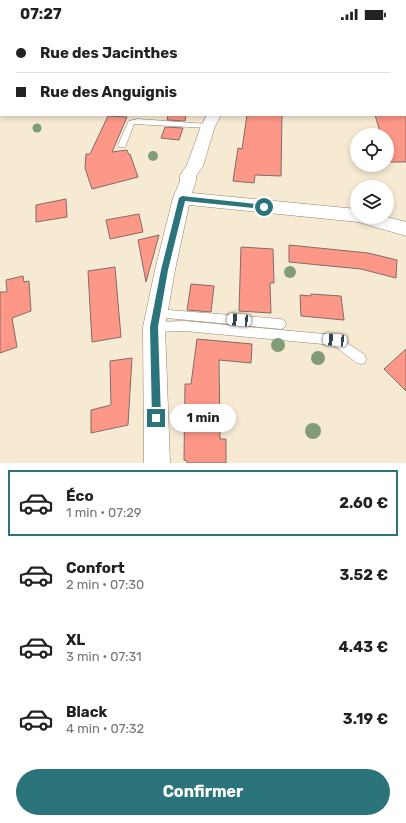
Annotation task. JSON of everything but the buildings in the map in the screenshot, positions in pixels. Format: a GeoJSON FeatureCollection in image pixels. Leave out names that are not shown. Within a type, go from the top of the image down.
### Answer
{"type":"FeatureCollection","features":[{"type":"Feature","properties":{"kind":"street"},"geometry":{"type":"LineString","coordinates":[[157,463],[155,320],[165,270],[182,198],[188,181],[188,175],[195,166],[211,120]]}},
{"type":"Feature","properties":{"kind":"street"},"geometry":{"type":"LineString","coordinates":[[182,198],[350,215]]}},
{"type":"Feature","properties":{"kind":"street"},"geometry":{"type":"LineString","coordinates":[[390,224],[406,228]]}},
{"type":"Feature","properties":{"kind":"lane"},"geometry":{"type":"LineString","coordinates":[[122,145],[131,122],[211,120]]}},
{"type":"Feature","properties":{"kind":"lane"},"geometry":{"type":"LineString","coordinates":[[155,320],[281,324]]}},
{"type":"Feature","properties":{"kind":"lane"},"geometry":{"type":"LineString","coordinates":[[155,320],[185,326],[335,340],[361,359]]}},
{"type":"Feature","properties":{"kind":"route"},"geometry":{"type":"LineString","coordinates":[[156,418],[154,327],[165,270],[182,198],[264,207]]}}]}
